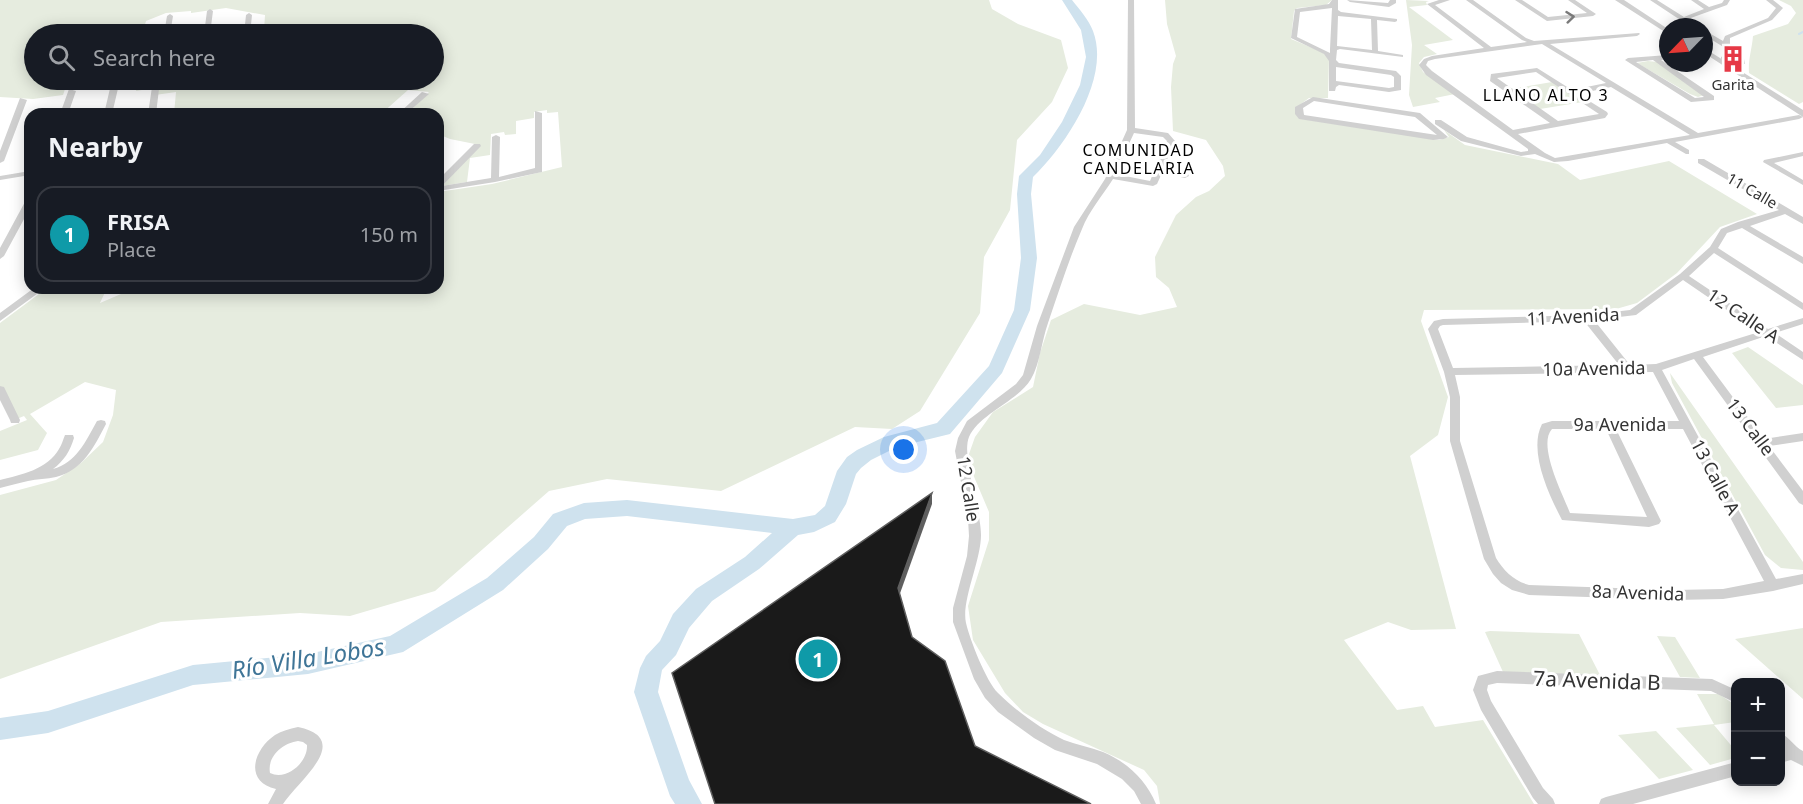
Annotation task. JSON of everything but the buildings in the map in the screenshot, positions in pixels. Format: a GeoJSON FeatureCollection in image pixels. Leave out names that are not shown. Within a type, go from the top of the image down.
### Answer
{"type":"FeatureCollection","features":[{"type":"Feature","properties":{"kind":"street"},"geometry":{"type":"LineString","coordinates":[[1110,176],[1153,184],[1170,141],[1165,135],[1131,130],[1131,0]]}},
{"type":"Feature","properties":{"kind":"street"},"geometry":{"type":"LineString","coordinates":[[1350,0],[1389,4],[1393,3],[1393,0]]}},
{"type":"Feature","properties":{"kind":"street"},"geometry":{"type":"LineString","coordinates":[[1447,0],[1430,4],[1488,48]]}},
{"type":"Feature","properties":{"kind":"street"},"geometry":{"type":"LineString","coordinates":[[1469,0],[1526,39],[1546,42],[1637,34]]}},
{"type":"Feature","properties":{"kind":"street"},"geometry":{"type":"LineString","coordinates":[[1518,0],[1547,19],[1593,14],[1571,0]]}},
{"type":"Feature","properties":{"kind":"street"},"geometry":{"type":"LineString","coordinates":[[1619,0],[1659,26]]}},
{"type":"Feature","properties":{"kind":"street"},"geometry":{"type":"LineString","coordinates":[[1628,0],[1659,20]]}},
{"type":"Feature","properties":{"kind":"street"},"geometry":{"type":"LineString","coordinates":[[1653,0],[1681,18]]}},
{"type":"Feature","properties":{"kind":"street"},"geometry":{"type":"LineString","coordinates":[[1694,0],[1709,10]]}},
{"type":"Feature","properties":{"kind":"street"},"geometry":{"type":"LineString","coordinates":[[1686,18],[1725,4],[1727,0]]}},
{"type":"Feature","properties":{"kind":"street"},"geometry":{"type":"LineString","coordinates":[[1713,31],[1727,37],[1770,19],[1780,8],[1769,0]]}},
{"type":"Feature","properties":{"kind":"street"},"geometry":{"type":"LineString","coordinates":[[1335,3],[1340,14],[1395,21]]}},
{"type":"Feature","properties":{"kind":"street"},"geometry":{"type":"LineString","coordinates":[[1332,101],[1335,3]]}},
{"type":"Feature","properties":{"kind":"street"},"geometry":{"type":"LineString","coordinates":[[1332,86],[1338,83],[1389,90],[1398,88],[1397,76],[1392,72],[1339,65],[1326,53],[1298,42],[1293,37],[1297,10],[1330,6],[1335,3]]}},
{"type":"Feature","properties":{"kind":"street"},"geometry":{"type":"LineString","coordinates":[[208,24],[210,11]]}},
{"type":"Feature","properties":{"kind":"street"},"geometry":{"type":"LineString","coordinates":[[248,24],[249,15]]}},
{"type":"Feature","properties":{"kind":"street"},"geometry":{"type":"LineString","coordinates":[[169,24],[170,16]]}},
{"type":"Feature","properties":{"kind":"street"},"geometry":{"type":"LineString","coordinates":[[1374,18],[1375,52]]}},
{"type":"Feature","properties":{"kind":"street"},"geometry":{"type":"LineString","coordinates":[[1726,46],[1727,37]]}},
{"type":"Feature","properties":{"kind":"street"},"geometry":{"type":"LineString","coordinates":[[1713,38],[1742,61],[1742,75]]}},
{"type":"Feature","properties":{"kind":"street"},"geometry":{"type":"LineString","coordinates":[[1536,41],[1431,57],[1424,61],[1423,66],[1517,138],[1554,160]]}},
{"type":"Feature","properties":{"kind":"street"},"geometry":{"type":"LineString","coordinates":[[1546,42],[1696,135]]}},
{"type":"Feature","properties":{"kind":"street"},"geometry":{"type":"LineString","coordinates":[[1333,49],[1340,47],[1401,56]]}},
{"type":"Feature","properties":{"kind":"street"},"geometry":{"type":"LineString","coordinates":[[1713,53],[1742,61]]}},
{"type":"Feature","properties":{"kind":"street"},"geometry":{"type":"LineString","coordinates":[[1654,58],[1711,98],[1694,100],[1628,60],[1654,58],[1659,58]]}},
{"type":"Feature","properties":{"kind":"street"},"geometry":{"type":"LineString","coordinates":[[1726,58],[1742,75],[1802,117]]}},
{"type":"Feature","properties":{"kind":"street"},"geometry":{"type":"LineString","coordinates":[[1713,62],[1802,117]]}},
{"type":"Feature","properties":{"kind":"street"},"geometry":{"type":"LineString","coordinates":[[1517,138],[1514,133],[1518,131],[1557,124],[1604,114],[1537,70],[1492,78],[1557,124]]}},
{"type":"Feature","properties":{"kind":"street"},"geometry":{"type":"LineString","coordinates":[[1574,94],[1575,91],[1613,84]]}},
{"type":"Feature","properties":{"kind":"street"},"geometry":{"type":"LineString","coordinates":[[109,108],[114,90]]}},
{"type":"Feature","properties":{"kind":"street"},"geometry":{"type":"LineString","coordinates":[[153,108],[155,90]]}},
{"type":"Feature","properties":{"kind":"street"},"geometry":{"type":"LineString","coordinates":[[66,108],[72,91]]}},
{"type":"Feature","properties":{"kind":"street"},"geometry":{"type":"LineString","coordinates":[[409,108],[425,94]]}},
{"type":"Feature","properties":{"kind":"street"},"geometry":{"type":"LineString","coordinates":[[0,161],[23,100]]}},
{"type":"Feature","properties":{"kind":"street"},"geometry":{"type":"LineString","coordinates":[[1308,100],[1332,101],[1417,115],[1444,137],[1433,138],[1307,118],[1299,114],[1299,107],[1308,100]]}},
{"type":"Feature","properties":{"kind":"street"},"geometry":{"type":"LineString","coordinates":[[1421,108],[1462,139],[1554,160],[1802,117]]}},
{"type":"Feature","properties":{"kind":"street"},"geometry":{"type":"LineString","coordinates":[[444,186],[495,180],[536,171],[540,167],[538,113]]}},
{"type":"Feature","properties":{"kind":"street","name":"12 Calle"},"geometry":{"type":"LineString","coordinates":[[1131,130],[1110,176],[1078,227],[1042,326],[1028,376],[1020,387],[971,424],[965,432],[961,451],[975,536],[973,556],[959,608],[959,622],[979,675],[990,694],[1033,729],[1060,745],[1101,758],[1127,774],[1139,786],[1149,804]]}},
{"type":"Feature","properties":{"kind":"street"},"geometry":{"type":"LineString","coordinates":[[495,180],[496,137]]}},
{"type":"Feature","properties":{"kind":"street"},"geometry":{"type":"LineString","coordinates":[[1668,141],[1686,152]]}},
{"type":"Feature","properties":{"kind":"street"},"geometry":{"type":"LineString","coordinates":[[444,181],[477,146]]}},
{"type":"Feature","properties":{"kind":"street"},"geometry":{"type":"LineString","coordinates":[[1521,154],[1532,153],[1532,148]]}},
{"type":"Feature","properties":{"kind":"street"},"geometry":{"type":"LineString","coordinates":[[1803,154],[1767,162],[1803,183]]}},
{"type":"Feature","properties":{"kind":"street","name":"11 Calle"},"geometry":{"type":"LineString","coordinates":[[1701,161],[1803,221]]}},
{"type":"Feature","properties":{"kind":"street"},"geometry":{"type":"LineString","coordinates":[[1158,170],[1185,176]]}},
{"type":"Feature","properties":{"kind":"street"},"geometry":{"type":"LineString","coordinates":[[0,178],[24,174]]}},
{"type":"Feature","properties":{"kind":"street"},"geometry":{"type":"LineString","coordinates":[[0,256],[24,211]]}},
{"type":"Feature","properties":{"kind":"street","name":"11 Avenida"},"geometry":{"type":"LineString","coordinates":[[1434,327],[1443,322],[1587,318],[1616,316],[1637,311],[1683,276],[1713,249],[1724,231],[1786,211]]}},
{"type":"Feature","properties":{"kind":"street"},"geometry":{"type":"LineString","coordinates":[[1742,224],[1803,261]]}},
{"type":"Feature","properties":{"kind":"street"},"geometry":{"type":"LineString","coordinates":[[1713,249],[1803,307]]}},
{"type":"Feature","properties":{"kind":"street","name":"12 Calle A"},"geometry":{"type":"LineString","coordinates":[[1683,276],[1803,357]]}},
{"type":"Feature","properties":{"kind":"street"},"geometry":{"type":"LineString","coordinates":[[0,318],[32,294]]}},
{"type":"Feature","properties":{"kind":"street"},"geometry":{"type":"LineString","coordinates":[[1587,318],[1626,367]]}},
{"type":"Feature","properties":{"kind":"street","name":"10a Avenida"},"geometry":{"type":"LineString","coordinates":[[1449,372],[1656,368],[1803,321]]}},
{"type":"Feature","properties":{"kind":"street","name":"8a Avenida"},"geometry":{"type":"LineString","coordinates":[[1434,327],[1455,397],[1455,441],[1489,553],[1495,568],[1515,586],[1529,590],[1675,595],[1723,594],[1803,579]]}},
{"type":"Feature","properties":{"kind":"street","name":"13 Calle"},"geometry":{"type":"LineString","coordinates":[[1696,355],[1803,500]]}},
{"type":"Feature","properties":{"kind":"street","name":"13 Calle A"},"geometry":{"type":"LineString","coordinates":[[1656,368],[1773,586]]}},
{"type":"Feature","properties":{"kind":"street"},"geometry":{"type":"LineString","coordinates":[[0,390],[15,420]]}},
{"type":"Feature","properties":{"kind":"street"},"geometry":{"type":"LineString","coordinates":[[0,484],[54,473],[77,462],[83,456],[101,424]]}},
{"type":"Feature","properties":{"kind":"street","name":"9a Avenida"},"geometry":{"type":"LineString","coordinates":[[1609,425],[1654,522],[1566,517],[1542,453],[1543,432],[1546,427],[1552,425],[1609,425],[1688,425]]}},
{"type":"Feature","properties":{"kind":"street"},"geometry":{"type":"LineString","coordinates":[[1762,443],[1803,436]]}},
{"type":"Feature","properties":{"kind":"street"},"geometry":{"type":"LineString","coordinates":[[31,476],[57,459],[65,450],[69,438]]}},
{"type":"Feature","properties":{"kind":"street","name":"7a Avenida B"},"geometry":{"type":"LineString","coordinates":[[1548,804],[1538,793],[1485,705],[1480,690],[1483,680],[1497,677],[1712,685],[1731,694]]}},
{"type":"Feature","properties":{"kind":"street"},"geometry":{"type":"LineString","coordinates":[[1606,804],[1731,770]]}},
{"type":"Feature","properties":{"kind":"street"},"geometry":{"type":"LineString","coordinates":[[275,804],[293,779]]}},
{"type":"Feature","properties":{"kind":"shaded area"},"geometry":{"type":"Polygon","coordinates":[[[0,0],[989,0],[992,9],[1018,24],[1061,40],[1068,68],[1052,102],[1017,140],[1010,210],[984,257],[980,313],[920,411],[892,429],[855,427],[721,491],[607,479],[549,491],[435,591],[350,616],[300,613],[161,622],[0,679],[0,495],[56,480],[81,463],[103,442],[113,415],[116,390],[85,382],[30,414],[47,433],[38,450],[0,460],[0,431],[27,420],[24,416],[12,421],[0,395],[0,323],[39,294],[104,294],[100,303],[121,294],[444,294],[444,191],[492,184],[562,167],[558,112],[547,113],[547,110],[534,112],[534,118],[516,121],[516,134],[505,135],[504,132],[491,134],[490,155],[470,158],[467,182],[444,186],[480,145],[444,136],[444,108],[413,108],[429,92],[408,90],[444,90],[444,24],[264,24],[265,15],[226,8],[191,13],[191,11],[166,13],[146,21],[145,24],[24,24],[24,90],[65,90],[63,95],[33,99],[0,97],[0,0]]]}},
{"type":"Feature","properties":{"kind":"shaded area"},"geometry":{"type":"Polygon","coordinates":[[[1165,0],[1332,0],[1326,5],[1297,8],[1294,11],[1291,39],[1322,52],[1329,58],[1328,98],[1309,98],[1297,107],[1309,120],[1439,140],[1449,137],[1444,130],[1465,145],[1558,164],[1580,180],[1669,161],[1757,214],[1720,227],[1677,273],[1637,303],[1616,309],[1424,310],[1421,321],[1448,397],[1438,435],[1410,456],[1456,629],[1411,630],[1388,622],[1344,640],[1397,710],[1423,706],[1435,727],[1483,720],[1534,804],[1160,804],[1157,786],[1144,770],[1043,724],[1023,712],[1005,693],[973,640],[968,606],[989,540],[989,512],[972,472],[969,454],[975,437],[993,412],[1033,387],[1040,353],[1051,320],[1084,304],[1140,315],[1177,307],[1169,288],[1156,277],[1155,257],[1176,215],[1225,176],[1223,166],[1206,140],[1173,131],[1171,87],[1176,56],[1167,24],[1165,0]]]}},
{"type":"Feature","properties":{"kind":"shaded area"},"geometry":{"type":"Polygon","coordinates":[[[1406,0],[1429,1],[1426,2],[1427,5],[1409,7],[1453,40],[1424,45],[1437,54],[1424,57],[1419,63],[1423,72],[1455,94],[1435,98],[1440,102],[1413,107],[1409,95],[1412,45],[1406,0]]]}},
{"type":"Feature","properties":{"kind":"shaded area"},"geometry":{"type":"Polygon","coordinates":[[[1779,0],[1803,0],[1803,102],[1799,104],[1749,73],[1753,36],[1788,24],[1796,13],[1791,6],[1779,0]]]}},
{"type":"Feature","properties":{"kind":"shaded area"},"geometry":{"type":"Polygon","coordinates":[[[1657,62],[1659,72],[1671,72],[1704,95],[1698,97],[1690,94],[1637,63],[1657,62]]]}},
{"type":"Feature","properties":{"kind":"shaded area"},"geometry":{"type":"Polygon","coordinates":[[[1552,82],[1583,102],[1540,109],[1510,89],[1552,82]]]}},
{"type":"Feature","properties":{"kind":"shaded area"},"geometry":{"type":"Polygon","coordinates":[[[156,90],[408,90],[388,108],[175,108],[176,92],[155,95],[156,90]]]}},
{"type":"Feature","properties":{"kind":"shaded area"},"geometry":{"type":"Polygon","coordinates":[[[1748,347],[1803,385],[1803,405],[1776,408],[1732,353],[1748,347]]]}},
{"type":"Feature","properties":{"kind":"shaded area"},"geometry":{"type":"Polygon","coordinates":[[[1670,373],[1803,562],[1803,570],[1781,568],[1765,555],[1672,383],[1670,373]]]}},
{"type":"Feature","properties":{"kind":"shaded area"},"geometry":{"type":"Polygon","coordinates":[[[1803,628],[1803,699],[1785,683],[1785,678],[1779,678],[1735,639],[1803,628]]]}},
{"type":"Feature","properties":{"kind":"shaded area"},"geometry":{"type":"Polygon","coordinates":[[[1485,632],[1579,634],[1600,675],[1503,672],[1485,632]]]}},
{"type":"Feature","properties":{"kind":"shaded area"},"geometry":{"type":"Polygon","coordinates":[[[1657,636],[1675,637],[1700,678],[1680,677],[1657,636]]]}},
{"type":"Feature","properties":{"kind":"shaded area"},"geometry":{"type":"Polygon","coordinates":[[[1697,694],[1719,694],[1731,702],[1731,723],[1714,725],[1731,745],[1731,759],[1710,765],[1676,728],[1714,724],[1697,694]]]}},
{"type":"Feature","properties":{"kind":"shaded area"},"geometry":{"type":"Polygon","coordinates":[[[1656,731],[1693,770],[1659,779],[1618,735],[1656,731]]]}},
{"type":"Feature","properties":{"kind":"waterway"},"geometry":{"type":"LineString","coordinates":[[793,527],[814,524],[828,517],[836,504],[846,473],[854,462],[864,455],[890,442],[919,433],[943,429],[996,369],[1022,310],[1029,258],[1024,194],[1026,176],[1045,158],[1069,122],[1086,85],[1092,57],[1087,30],[1067,0]]}},
{"type":"Feature","properties":{"kind":"waterway"},"geometry":{"type":"LineString","coordinates":[[1799,34],[1803,32]]}},
{"type":"Feature","properties":{"kind":"waterway","name":"Río Villa Lobos"},"geometry":{"type":"LineString","coordinates":[[0,729],[48,722],[193,675],[308,664],[395,645],[495,584],[541,543],[560,520],[584,511],[627,508],[793,527]]}},
{"type":"Feature","properties":{"kind":"waterway"},"geometry":{"type":"LineString","coordinates":[[689,804],[679,787],[646,692],[648,675],[654,663],[668,648],[681,621],[704,595],[752,563],[793,527]]}},
{"type":"Feature","properties":{"kind":"place","name":"Garita"},"geometry":{"type":"Point","coordinates":[1733,59]}},
{"type":"Feature","properties":{"kind":"place","name":"FRISA"},"geometry":{"type":"Point","coordinates":[818,659]}},
{"type":"Feature","properties":{"kind":"district","name":"LLANO ALTO 3"},"geometry":{"type":"Point","coordinates":[1546,95]}},
{"type":"Feature","properties":{"kind":"district","name":"COMUNIDAD CANDELARIA"},"geometry":{"type":"Point","coordinates":[1139,159]}}]}
